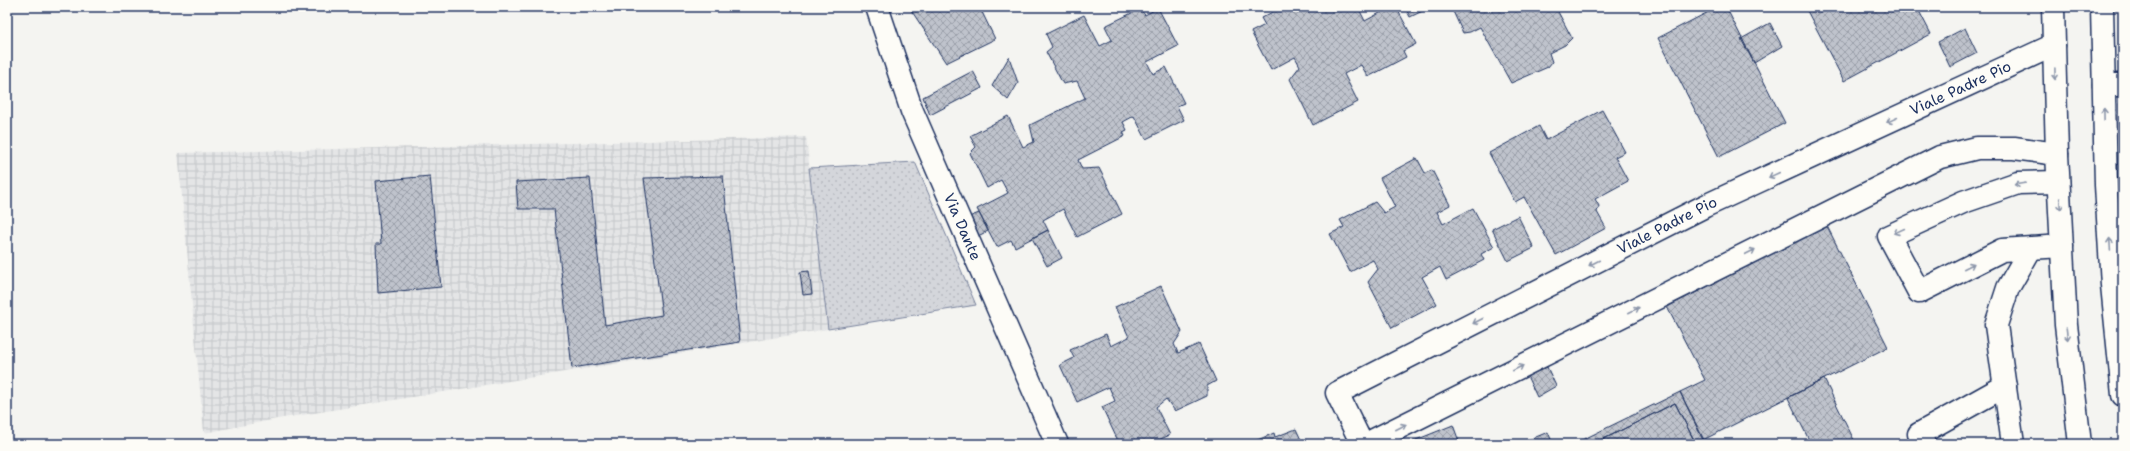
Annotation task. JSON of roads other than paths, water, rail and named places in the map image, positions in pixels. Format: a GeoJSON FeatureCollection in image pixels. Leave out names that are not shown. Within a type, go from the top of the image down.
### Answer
{"type":"FeatureCollection","features":[{"type":"Feature","properties":{"kind":"street","name":"Via Dante"},"geometry":{"type":"LineString","coordinates":[[876,7],[912,111],[1057,444]]}},
{"type":"Feature","properties":{"kind":"street"},"geometry":{"type":"LineString","coordinates":[[2053,7],[2058,182],[2066,325],[2080,444]]}},
{"type":"Feature","properties":{"kind":"street"},"geometry":{"type":"LineString","coordinates":[[2102,7],[2113,85],[2106,185],[2112,285],[2123,394]]}},
{"type":"Feature","properties":{"kind":"street","name":"Viale Padre Pio"},"geometry":{"type":"LineString","coordinates":[[1362,444],[1337,393],[1705,206],[2054,45]]}},
{"type":"Feature","properties":{"kind":"street"},"geometry":{"type":"LineString","coordinates":[[1366,444],[1940,157],[1977,148],[2014,148],[2057,154]]}},
{"type":"Feature","properties":{"kind":"street"},"geometry":{"type":"LineString","coordinates":[[2058,182],[2018,183],[1963,202],[1889,236],[1919,292],[2002,250],[2062,246]]}},
{"type":"Feature","properties":{"kind":"street"},"geometry":{"type":"LineString","coordinates":[[2013,444],[1996,325],[2008,288],[2031,248]]}},
{"type":"Feature","properties":{"kind":"street"},"geometry":{"type":"LineString","coordinates":[[1924,444],[1919,434],[2005,386]]}}]}
